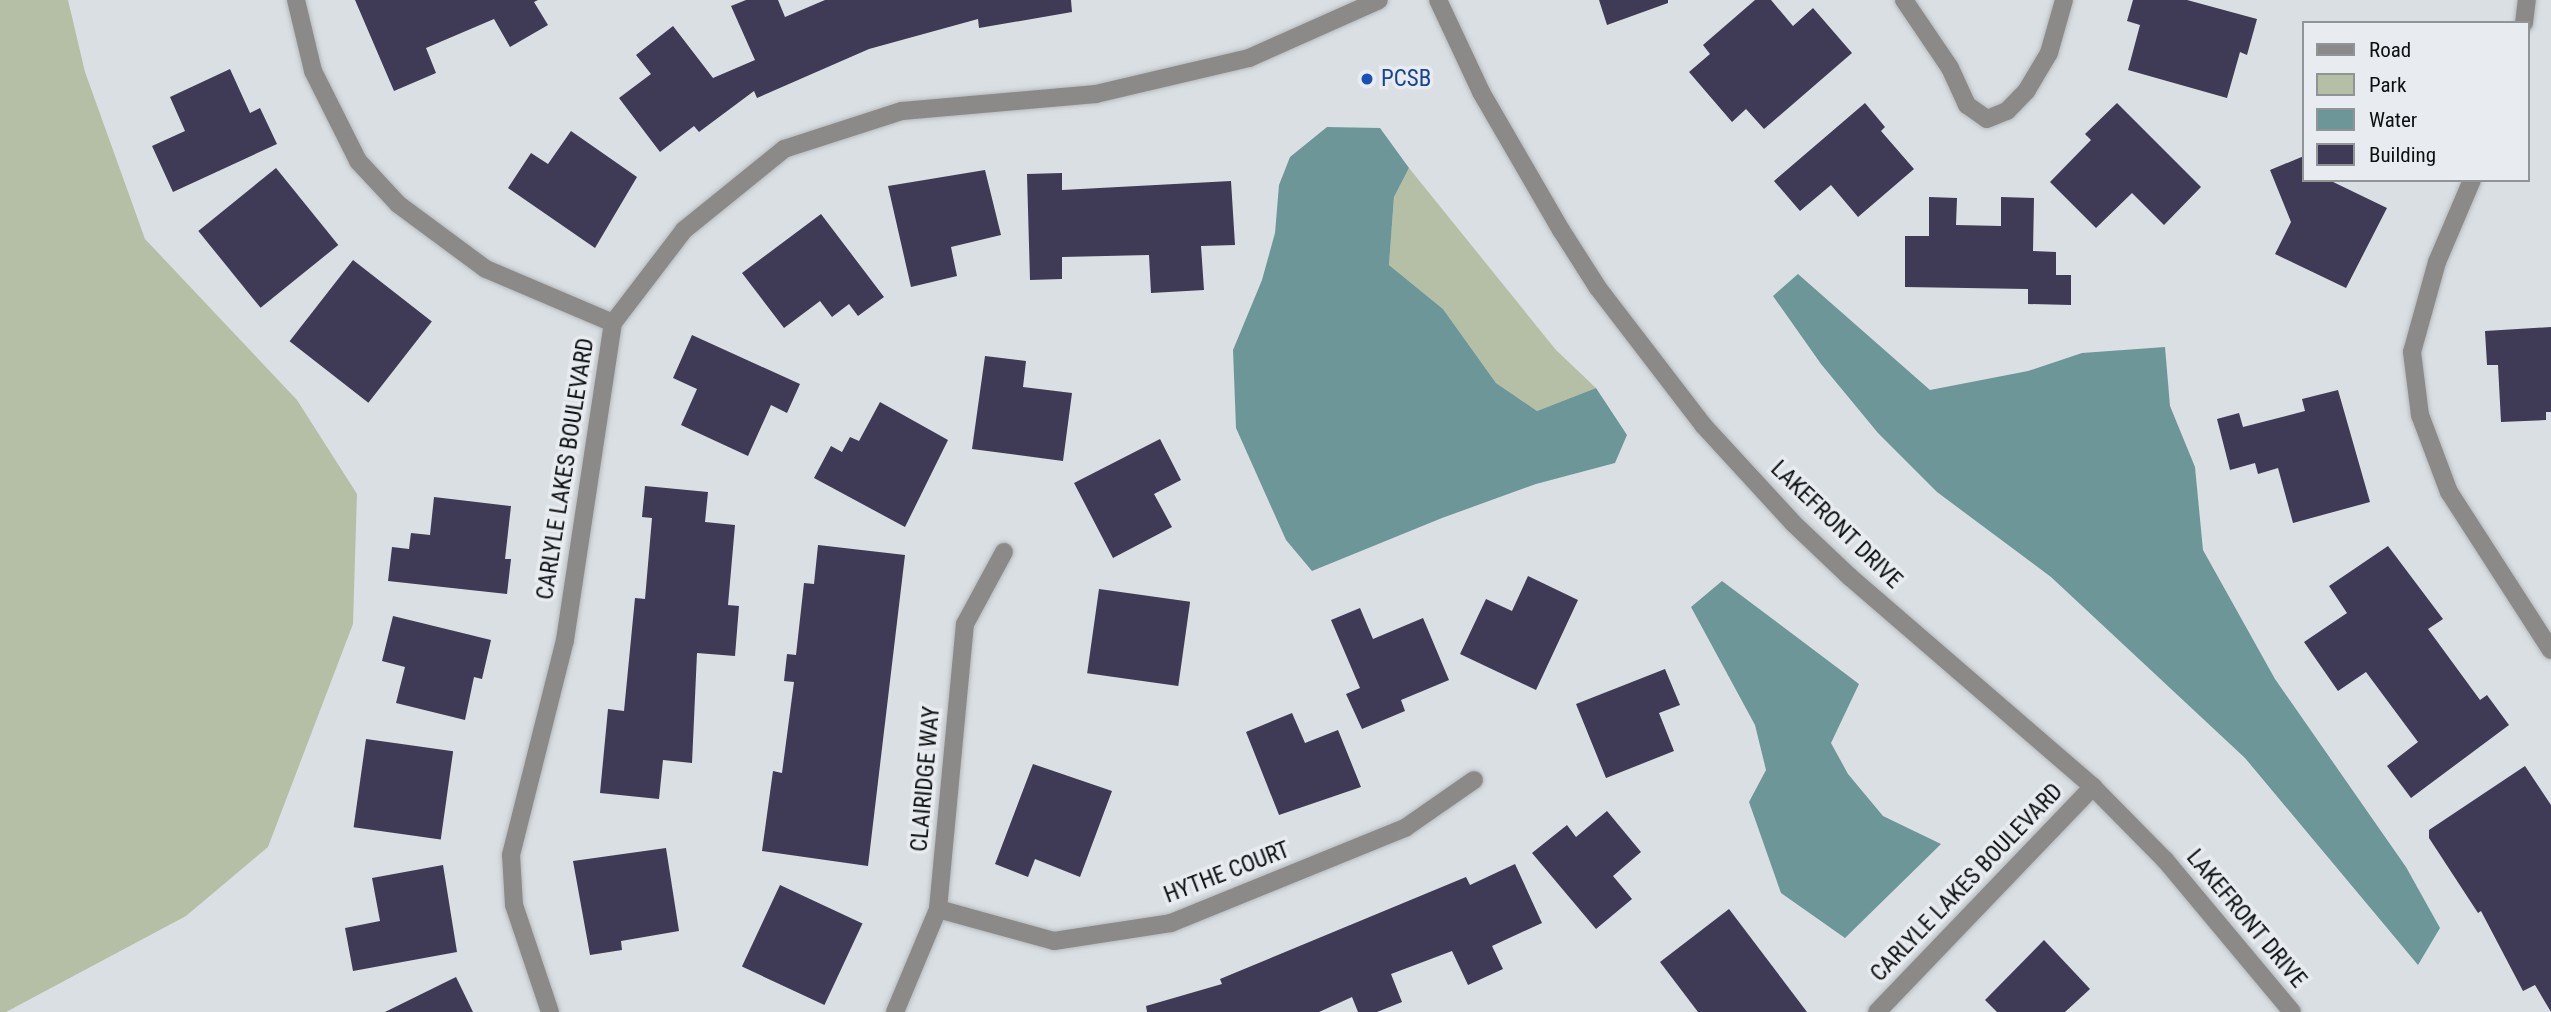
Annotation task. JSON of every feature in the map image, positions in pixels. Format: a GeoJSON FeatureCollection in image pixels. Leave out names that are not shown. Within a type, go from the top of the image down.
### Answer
{"type":"FeatureCollection","features":[{"type":"Feature","properties":{"kind":"street"},"geometry":{"type":"LineString","coordinates":[[296,0],[313,71],[352,150],[398,204],[486,270],[613,323]]}},
{"type":"Feature","properties":{"kind":"street","name":"CARLYLE LAKES BOULEVARD"},"geometry":{"type":"LineString","coordinates":[[550,1012],[514,905],[510,855],[565,640],[613,323],[684,230],[784,149],[902,111],[1096,94],[1249,58],[1379,0]]}},
{"type":"Feature","properties":{"kind":"street","name":"LAKEFRONT DRIVE"},"geometry":{"type":"LineString","coordinates":[[1438,0],[1481,92],[1560,230],[1598,288],[1703,425],[1841,568],[2093,787],[2165,860],[2292,1012]]}},
{"type":"Feature","properties":{"kind":"street"},"geometry":{"type":"LineString","coordinates":[[1903,0],[1950,68],[1967,105],[1987,119],[2007,111],[2027,90],[2049,53],[2064,0]]}},
{"type":"Feature","properties":{"kind":"street"},"geometry":{"type":"LineString","coordinates":[[2524,21],[2527,0]]}},
{"type":"Feature","properties":{"kind":"street"},"geometry":{"type":"LineString","coordinates":[[2471,182],[2437,262],[2412,352],[2420,415],[2449,492],[2551,650]]}},
{"type":"Feature","properties":{"kind":"street","name":"CLAIRIDGE WAY"},"geometry":{"type":"LineString","coordinates":[[895,1012],[938,909],[965,624],[1004,552]]}},
{"type":"Feature","properties":{"kind":"street","name":"HYTHE COURT"},"geometry":{"type":"LineString","coordinates":[[938,909],[1054,941],[1171,923],[1405,828],[1474,780]]}},
{"type":"Feature","properties":{"kind":"street","name":"CARLYLE LAKES BOULEVARD"},"geometry":{"type":"LineString","coordinates":[[1877,1012],[2093,787]]}},
{"type":"Feature","properties":{"kind":"green space"},"geometry":{"type":"Polygon","coordinates":[[[0,0],[68,0],[85,72],[145,239],[297,400],[357,494],[353,624],[268,847],[186,916],[6,1012],[0,1012],[0,0]]]}},
{"type":"Feature","properties":{"kind":"green space"},"geometry":{"type":"Polygon","coordinates":[[[1409,168],[1556,350],[1596,388],[1537,411],[1496,383],[1443,309],[1389,265],[1394,197],[1409,168]]]}},
{"type":"Feature","properties":{"kind":"water"},"geometry":{"type":"Polygon","coordinates":[[[1327,127],[1380,128],[1409,168],[1394,197],[1389,265],[1443,309],[1496,383],[1537,411],[1596,388],[1627,435],[1615,463],[1536,484],[1442,518],[1312,571],[1286,540],[1236,428],[1233,350],[1262,280],[1275,233],[1279,185],[1290,157],[1327,127]]]}},
{"type":"Feature","properties":{"kind":"water"},"geometry":{"type":"Polygon","coordinates":[[[1798,274],[1930,390],[2028,371],[2082,353],[2165,347],[2170,406],[2195,467],[2203,550],[2275,679],[2406,867],[2440,928],[2418,965],[2245,758],[2051,577],[1937,492],[1878,433],[1821,364],[1773,296],[1798,274]]]}},
{"type":"Feature","properties":{"kind":"water"},"geometry":{"type":"Polygon","coordinates":[[[1722,581],[1859,684],[1831,743],[1848,774],[1883,816],[1941,844],[1845,938],[1781,893],[1749,802],[1766,770],[1755,725],[1691,607],[1722,581]]]}},
{"type":"Feature","properties":{"kind":"building"},"geometry":{"type":"Polygon","coordinates":[[[355,0],[538,0],[534,2],[548,25],[510,47],[494,19],[426,48],[436,73],[394,91],[355,0]]]}},
{"type":"Feature","properties":{"kind":"building"},"geometry":{"type":"Polygon","coordinates":[[[746,0],[778,0],[785,17],[825,0],[1071,0],[1072,12],[979,28],[978,19],[869,49],[757,98],[754,91],[699,132],[694,126],[660,152],[619,98],[651,74],[636,55],[673,26],[713,78],[755,60],[731,6],[746,0]]]}},
{"type":"Feature","properties":{"kind":"building"},"geometry":{"type":"Polygon","coordinates":[[[1599,0],[1668,0],[1668,3],[1607,25],[1599,0]]]}},
{"type":"Feature","properties":{"kind":"building"},"geometry":{"type":"Polygon","coordinates":[[[1755,0],[1771,0],[1793,26],[1813,8],[1852,53],[1764,129],[1746,109],[1732,122],[1689,72],[1710,54],[1703,45],[1755,0]]]}},
{"type":"Feature","properties":{"kind":"building"},"geometry":{"type":"Polygon","coordinates":[[[2133,0],[2187,0],[2257,19],[2247,55],[2240,52],[2227,98],[2128,70],[2140,25],[2127,21],[2133,0]]]}},
{"type":"Feature","properties":{"kind":"building"},"geometry":{"type":"Polygon","coordinates":[[[230,69],[250,113],[260,108],[277,144],[173,192],[152,146],[185,131],[170,97],[230,69]]]}},
{"type":"Feature","properties":{"kind":"building"},"geometry":{"type":"Polygon","coordinates":[[[1865,103],[1885,127],[1881,131],[1914,169],[1858,217],[1831,185],[1800,211],[1774,181],[1865,103]]]}},
{"type":"Feature","properties":{"kind":"building"},"geometry":{"type":"Polygon","coordinates":[[[2117,103],[2201,187],[2164,225],[2132,193],[2096,228],[2050,182],[2091,140],[2085,134],[2117,103]]]}},
{"type":"Feature","properties":{"kind":"building"},"geometry":{"type":"Polygon","coordinates":[[[571,131],[637,177],[595,248],[508,188],[531,153],[548,164],[571,131]]]}},
{"type":"Feature","properties":{"kind":"building"},"geometry":{"type":"Polygon","coordinates":[[[2302,157],[2302,182],[2333,182],[2387,208],[2346,288],[2275,254],[2291,222],[2270,170],[2302,157]]]}},
{"type":"Feature","properties":{"kind":"building"},"geometry":{"type":"Polygon","coordinates":[[[276,168],[338,245],[261,308],[198,231],[276,168]]]}},
{"type":"Feature","properties":{"kind":"building"},"geometry":{"type":"Polygon","coordinates":[[[985,170],[1001,235],[951,247],[957,276],[911,287],[888,186],[985,170]]]}},
{"type":"Feature","properties":{"kind":"building"},"geometry":{"type":"Polygon","coordinates":[[[1062,173],[1062,190],[1231,181],[1235,245],[1201,246],[1204,290],[1151,293],[1149,255],[1062,257],[1062,279],[1030,280],[1027,174],[1062,173]]]}},
{"type":"Feature","properties":{"kind":"building"},"geometry":{"type":"Polygon","coordinates":[[[1929,197],[1957,198],[1956,225],[2001,226],[2001,197],[2034,198],[2033,251],[2056,252],[2056,275],[2071,275],[2071,305],[2028,304],[2028,289],[1905,287],[1905,236],[1929,236],[1929,197]]]}},
{"type":"Feature","properties":{"kind":"building"},"geometry":{"type":"Polygon","coordinates":[[[821,214],[884,297],[858,316],[849,304],[832,317],[820,301],[784,328],[742,273],[821,214]]]}},
{"type":"Feature","properties":{"kind":"building"},"geometry":{"type":"Polygon","coordinates":[[[353,260],[432,322],[368,403],[290,341],[353,260]]]}},
{"type":"Feature","properties":{"kind":"building"},"geometry":{"type":"Polygon","coordinates":[[[2551,327],[2551,412],[2546,412],[2546,420],[2501,422],[2498,365],[2487,365],[2485,331],[2551,327]]]}},
{"type":"Feature","properties":{"kind":"building"},"geometry":{"type":"Polygon","coordinates":[[[692,335],[800,384],[787,413],[771,405],[748,456],[681,425],[697,389],[673,378],[692,335]]]}},
{"type":"Feature","properties":{"kind":"building"},"geometry":{"type":"Polygon","coordinates":[[[985,356],[1026,361],[1023,387],[1072,393],[1063,461],[972,449],[985,356]]]}},
{"type":"Feature","properties":{"kind":"building"},"geometry":{"type":"Polygon","coordinates":[[[2338,390],[2370,502],[2293,523],[2278,468],[2258,474],[2255,463],[2230,470],[2217,419],[2239,413],[2243,427],[2305,411],[2302,399],[2338,390]]]}},
{"type":"Feature","properties":{"kind":"building"},"geometry":{"type":"Polygon","coordinates":[[[880,402],[948,440],[905,527],[814,478],[831,446],[842,452],[850,437],[859,441],[880,402]]]}},
{"type":"Feature","properties":{"kind":"building"},"geometry":{"type":"Polygon","coordinates":[[[1160,439],[1181,480],[1154,494],[1172,527],[1113,558],[1074,483],[1160,439]]]}},
{"type":"Feature","properties":{"kind":"building"},"geometry":{"type":"Polygon","coordinates":[[[645,486],[708,492],[705,522],[735,525],[728,605],[739,606],[735,656],[697,653],[692,763],[663,760],[659,799],[600,793],[608,709],[624,711],[635,598],[645,599],[652,518],[642,517],[645,486]]]}},
{"type":"Feature","properties":{"kind":"building"},"geometry":{"type":"Polygon","coordinates":[[[434,497],[511,506],[505,559],[511,559],[507,594],[388,581],[392,547],[409,549],[411,533],[430,535],[434,497]]]}},
{"type":"Feature","properties":{"kind":"building"},"geometry":{"type":"Polygon","coordinates":[[[818,545],[905,555],[868,866],[762,851],[773,771],[782,773],[794,682],[784,681],[787,654],[796,655],[804,583],[814,584],[818,545]]]}},
{"type":"Feature","properties":{"kind":"building"},"geometry":{"type":"Polygon","coordinates":[[[2388,546],[2443,619],[2428,629],[2480,700],[2487,695],[2509,725],[2411,798],[2387,766],[2418,742],[2366,672],[2338,691],[2304,642],[2347,613],[2329,586],[2388,546]]]}},
{"type":"Feature","properties":{"kind":"building"},"geometry":{"type":"Polygon","coordinates":[[[1528,576],[1578,600],[1536,690],[1460,654],[1486,599],[1512,611],[1528,576]]]}},
{"type":"Feature","properties":{"kind":"building"},"geometry":{"type":"Polygon","coordinates":[[[1099,589],[1190,602],[1178,686],[1087,673],[1099,589]]]}},
{"type":"Feature","properties":{"kind":"building"},"geometry":{"type":"Polygon","coordinates":[[[1360,608],[1373,639],[1423,618],[1449,680],[1401,700],[1405,711],[1362,729],[1346,694],[1360,688],[1331,620],[1360,608]]]}},
{"type":"Feature","properties":{"kind":"building"},"geometry":{"type":"Polygon","coordinates":[[[393,616],[491,640],[482,679],[474,677],[465,720],[396,703],[405,667],[382,661],[393,616]]]}},
{"type":"Feature","properties":{"kind":"building"},"geometry":{"type":"Polygon","coordinates":[[[1665,669],[1680,705],[1659,713],[1674,751],[1606,778],[1576,704],[1665,669]]]}},
{"type":"Feature","properties":{"kind":"building"},"geometry":{"type":"Polygon","coordinates":[[[1292,713],[1305,743],[1338,730],[1361,787],[1279,815],[1246,732],[1292,713]]]}},
{"type":"Feature","properties":{"kind":"building"},"geometry":{"type":"Polygon","coordinates":[[[366,739],[453,751],[441,839],[354,827],[366,739]]]}},
{"type":"Feature","properties":{"kind":"building"},"geometry":{"type":"Polygon","coordinates":[[[1033,764],[1112,791],[1080,877],[1035,859],[1028,877],[995,864],[1033,764]]]}},
{"type":"Feature","properties":{"kind":"building"},"geometry":{"type":"Polygon","coordinates":[[[2525,766],[2551,805],[2551,1012],[2535,985],[2523,991],[2481,911],[2478,913],[2429,838],[2429,830],[2525,766]]]}},
{"type":"Feature","properties":{"kind":"building"},"geometry":{"type":"Polygon","coordinates":[[[1607,811],[1641,852],[1613,876],[1632,899],[1596,929],[1532,853],[1567,825],[1576,837],[1607,811]]]}},
{"type":"Feature","properties":{"kind":"building"},"geometry":{"type":"Polygon","coordinates":[[[666,848],[679,931],[621,941],[622,950],[590,955],[573,861],[666,848]]]}},
{"type":"Feature","properties":{"kind":"building"},"geometry":{"type":"Polygon","coordinates":[[[1515,864],[1542,923],[1492,946],[1503,969],[1468,985],[1452,951],[1391,974],[1402,1002],[1377,1012],[1358,1012],[1352,997],[1319,1012],[1147,1012],[1146,1006],[1222,984],[1220,979],[1466,877],[1470,885],[1515,864]]]}},
{"type":"Feature","properties":{"kind":"building"},"geometry":{"type":"Polygon","coordinates":[[[443,865],[457,952],[353,971],[345,928],[380,921],[372,878],[443,865]]]}},
{"type":"Feature","properties":{"kind":"building"},"geometry":{"type":"Polygon","coordinates":[[[780,885],[862,923],[824,1005],[742,967],[780,885]]]}},
{"type":"Feature","properties":{"kind":"building"},"geometry":{"type":"Polygon","coordinates":[[[1729,909],[1807,1012],[1698,1012],[1660,962],[1729,909]]]}},
{"type":"Feature","properties":{"kind":"building"},"geometry":{"type":"Polygon","coordinates":[[[2044,940],[2090,989],[2065,1012],[1997,1012],[1985,1000],[2044,940]]]}},
{"type":"Feature","properties":{"kind":"building"},"geometry":{"type":"Polygon","coordinates":[[[456,977],[473,1012],[385,1012],[456,977]]]}},
{"type":"Feature","properties":{"kind":"place","name":"PCSB"},"geometry":{"type":"Point","coordinates":[1367,79]}}]}
